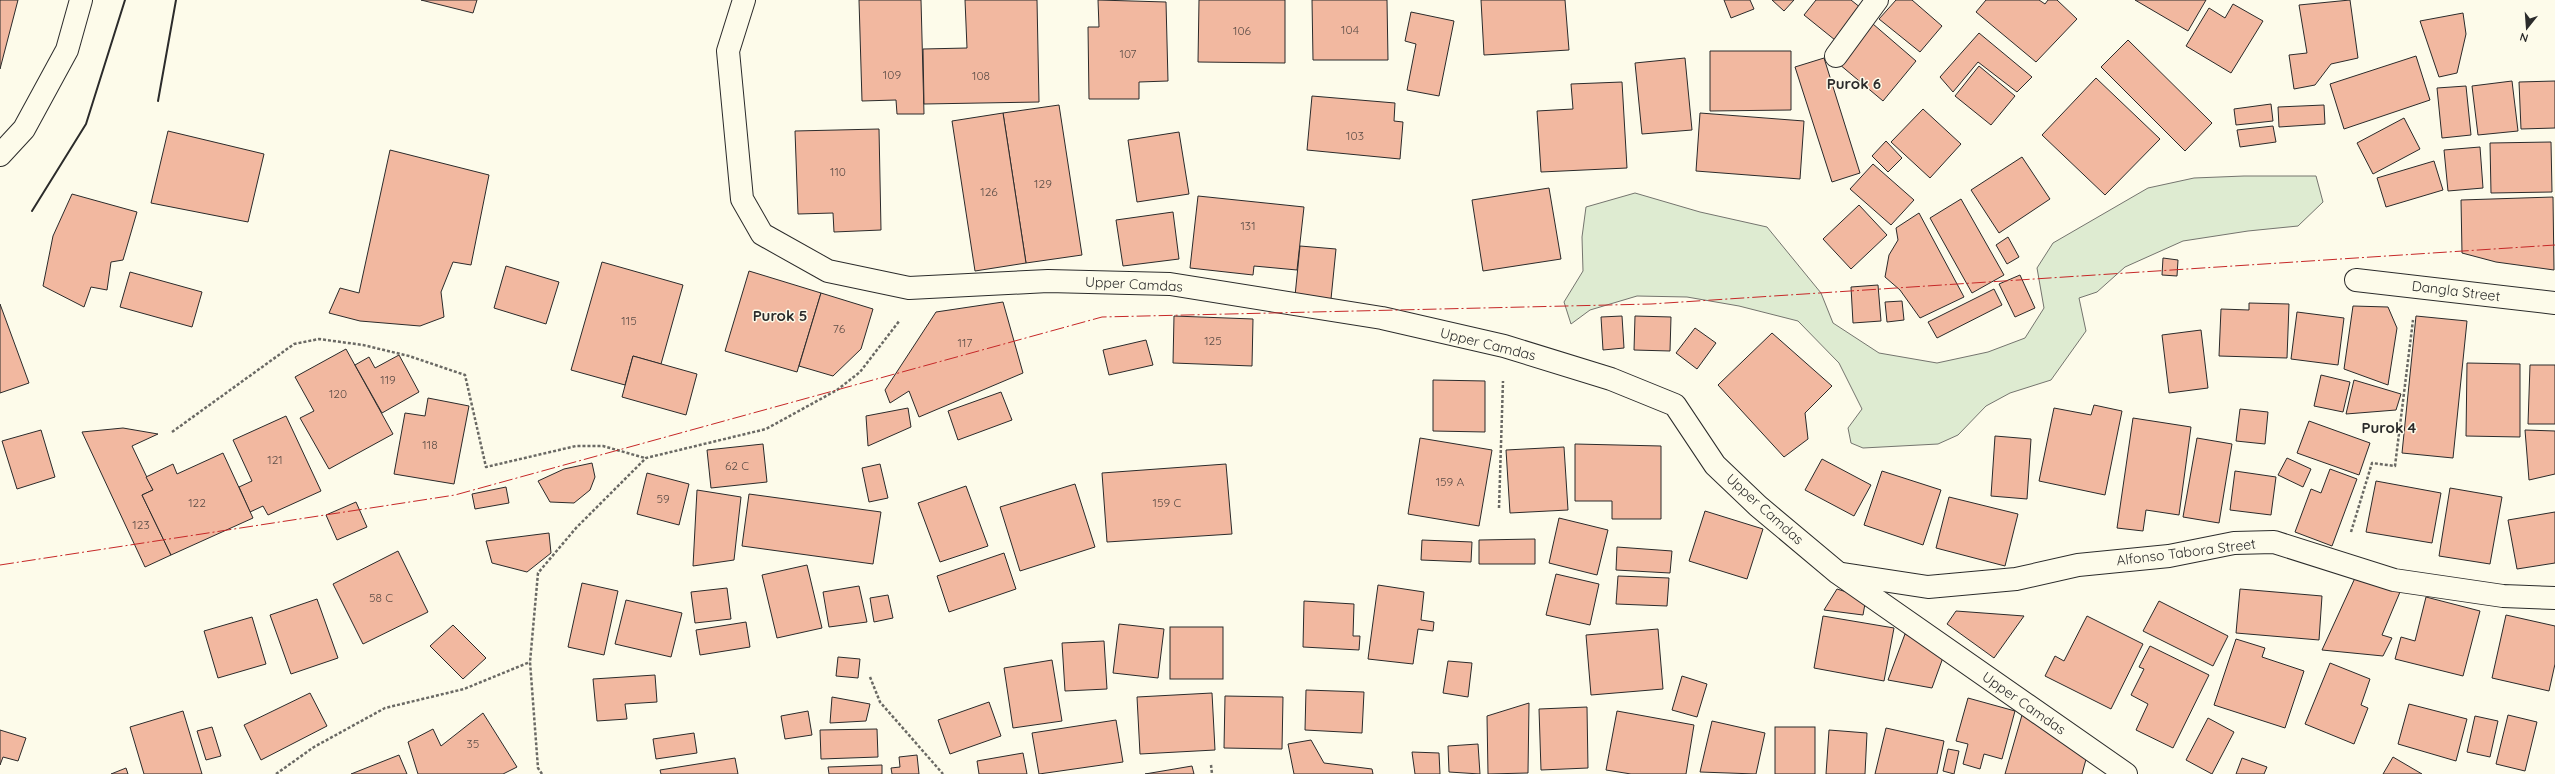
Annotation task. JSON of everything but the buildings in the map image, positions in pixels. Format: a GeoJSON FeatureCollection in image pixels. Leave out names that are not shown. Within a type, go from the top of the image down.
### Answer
{"type":"FeatureCollection","features":[{"type":"Feature","properties":{"kind":"main road"},"geometry":{"type":"LineString","coordinates":[[0,155],[24,128],[67,50],[81,0]]}},
{"type":"Feature","properties":{"kind":"main road","name":"Upper Camdas"},"geometry":{"type":"LineString","coordinates":[[744,0],[728,51],[742,199],[762,234],[828,271],[909,288],[1048,280],[1170,284],[1382,318],[1504,346],[1611,379],[1675,405],[1715,465],[1758,506],[1838,574],[2126,774]]}},
{"type":"Feature","properties":{"kind":"main road"},"geometry":{"type":"LineString","coordinates":[[1836,56],[1877,0]]}},
{"type":"Feature","properties":{"kind":"main road","name":"Dangla Street"},"geometry":{"type":"LineString","coordinates":[[2356,280],[2555,303]]}},
{"type":"Feature","properties":{"kind":"main road","name":"Alfonso Tabora Street"},"geometry":{"type":"LineString","coordinates":[[1838,574],[1928,587],[2016,579],[2078,565],[2169,556],[2234,544],[2274,542],[2394,580],[2503,596],[2555,598]]}},
{"type":"Feature","properties":{"kind":"path"},"geometry":{"type":"LineString","coordinates":[[2341,564],[2372,463],[2395,466],[2417,286]]}},
{"type":"Feature","properties":{"kind":"path"},"geometry":{"type":"LineString","coordinates":[[172,432],[294,344],[319,339],[363,345],[409,356],[465,375],[486,467],[576,446],[603,446],[646,458],[766,429],[837,390],[860,372],[899,323]]}},
{"type":"Feature","properties":{"kind":"path"},"geometry":{"type":"LineString","coordinates":[[1499,508],[1504,346]]}},
{"type":"Feature","properties":{"kind":"path"},"geometry":{"type":"LineString","coordinates":[[542,774],[538,768],[530,662],[538,573],[576,528],[646,458]]}},
{"type":"Feature","properties":{"kind":"path"},"geometry":{"type":"LineString","coordinates":[[276,774],[314,747],[385,708],[464,689],[530,662]]}},
{"type":"Feature","properties":{"kind":"path"},"geometry":{"type":"LineString","coordinates":[[870,677],[880,702],[943,774]]}},
{"type":"Feature","properties":{"kind":"path"},"geometry":{"type":"LineString","coordinates":[[1211,765],[1212,774]]}},
{"type":"Feature","properties":{"kind":"green space"},"geometry":{"type":"Polygon","coordinates":[[[2316,176],[2323,202],[2298,226],[2248,231],[2183,241],[2125,267],[2097,292],[2079,298],[2086,331],[2051,380],[2010,393],[1986,406],[1958,435],[1938,444],[1863,448],[1851,443],[1848,428],[1862,409],[1839,363],[1798,321],[1739,306],[1687,297],[1637,296],[1590,310],[1571,324],[1564,302],[1583,271],[1582,237],[1586,207],[1635,193],[1700,212],[1767,227],[1821,293],[1833,323],[1879,353],[1937,363],[1988,352],[2025,338],[2044,308],[2037,268],[2053,243],[2148,188],[2194,178],[2316,176]]]}},
{"type":"Feature","properties":{"kind":"wall"},"geometry":{"type":"LineString","coordinates":[[32,211],[86,124],[125,0]]}},
{"type":"Feature","properties":{"kind":"wall"},"geometry":{"type":"LineString","coordinates":[[158,101],[176,0]]}},
{"type":"Feature","properties":{"kind":"power"},"geometry":{"type":"LineString","coordinates":[[0,565],[455,495],[1102,317],[1651,304],[2555,245]]}},
{"type":"Feature","properties":{"kind":"district","name":"Purok 6"},"geometry":{"type":"Point","coordinates":[1854,84]}},
{"type":"Feature","properties":{"kind":"district","name":"Purok 5"},"geometry":{"type":"Point","coordinates":[780,316]}},
{"type":"Feature","properties":{"kind":"district","name":"Purok 4"},"geometry":{"type":"Point","coordinates":[2389,428]}}]}
